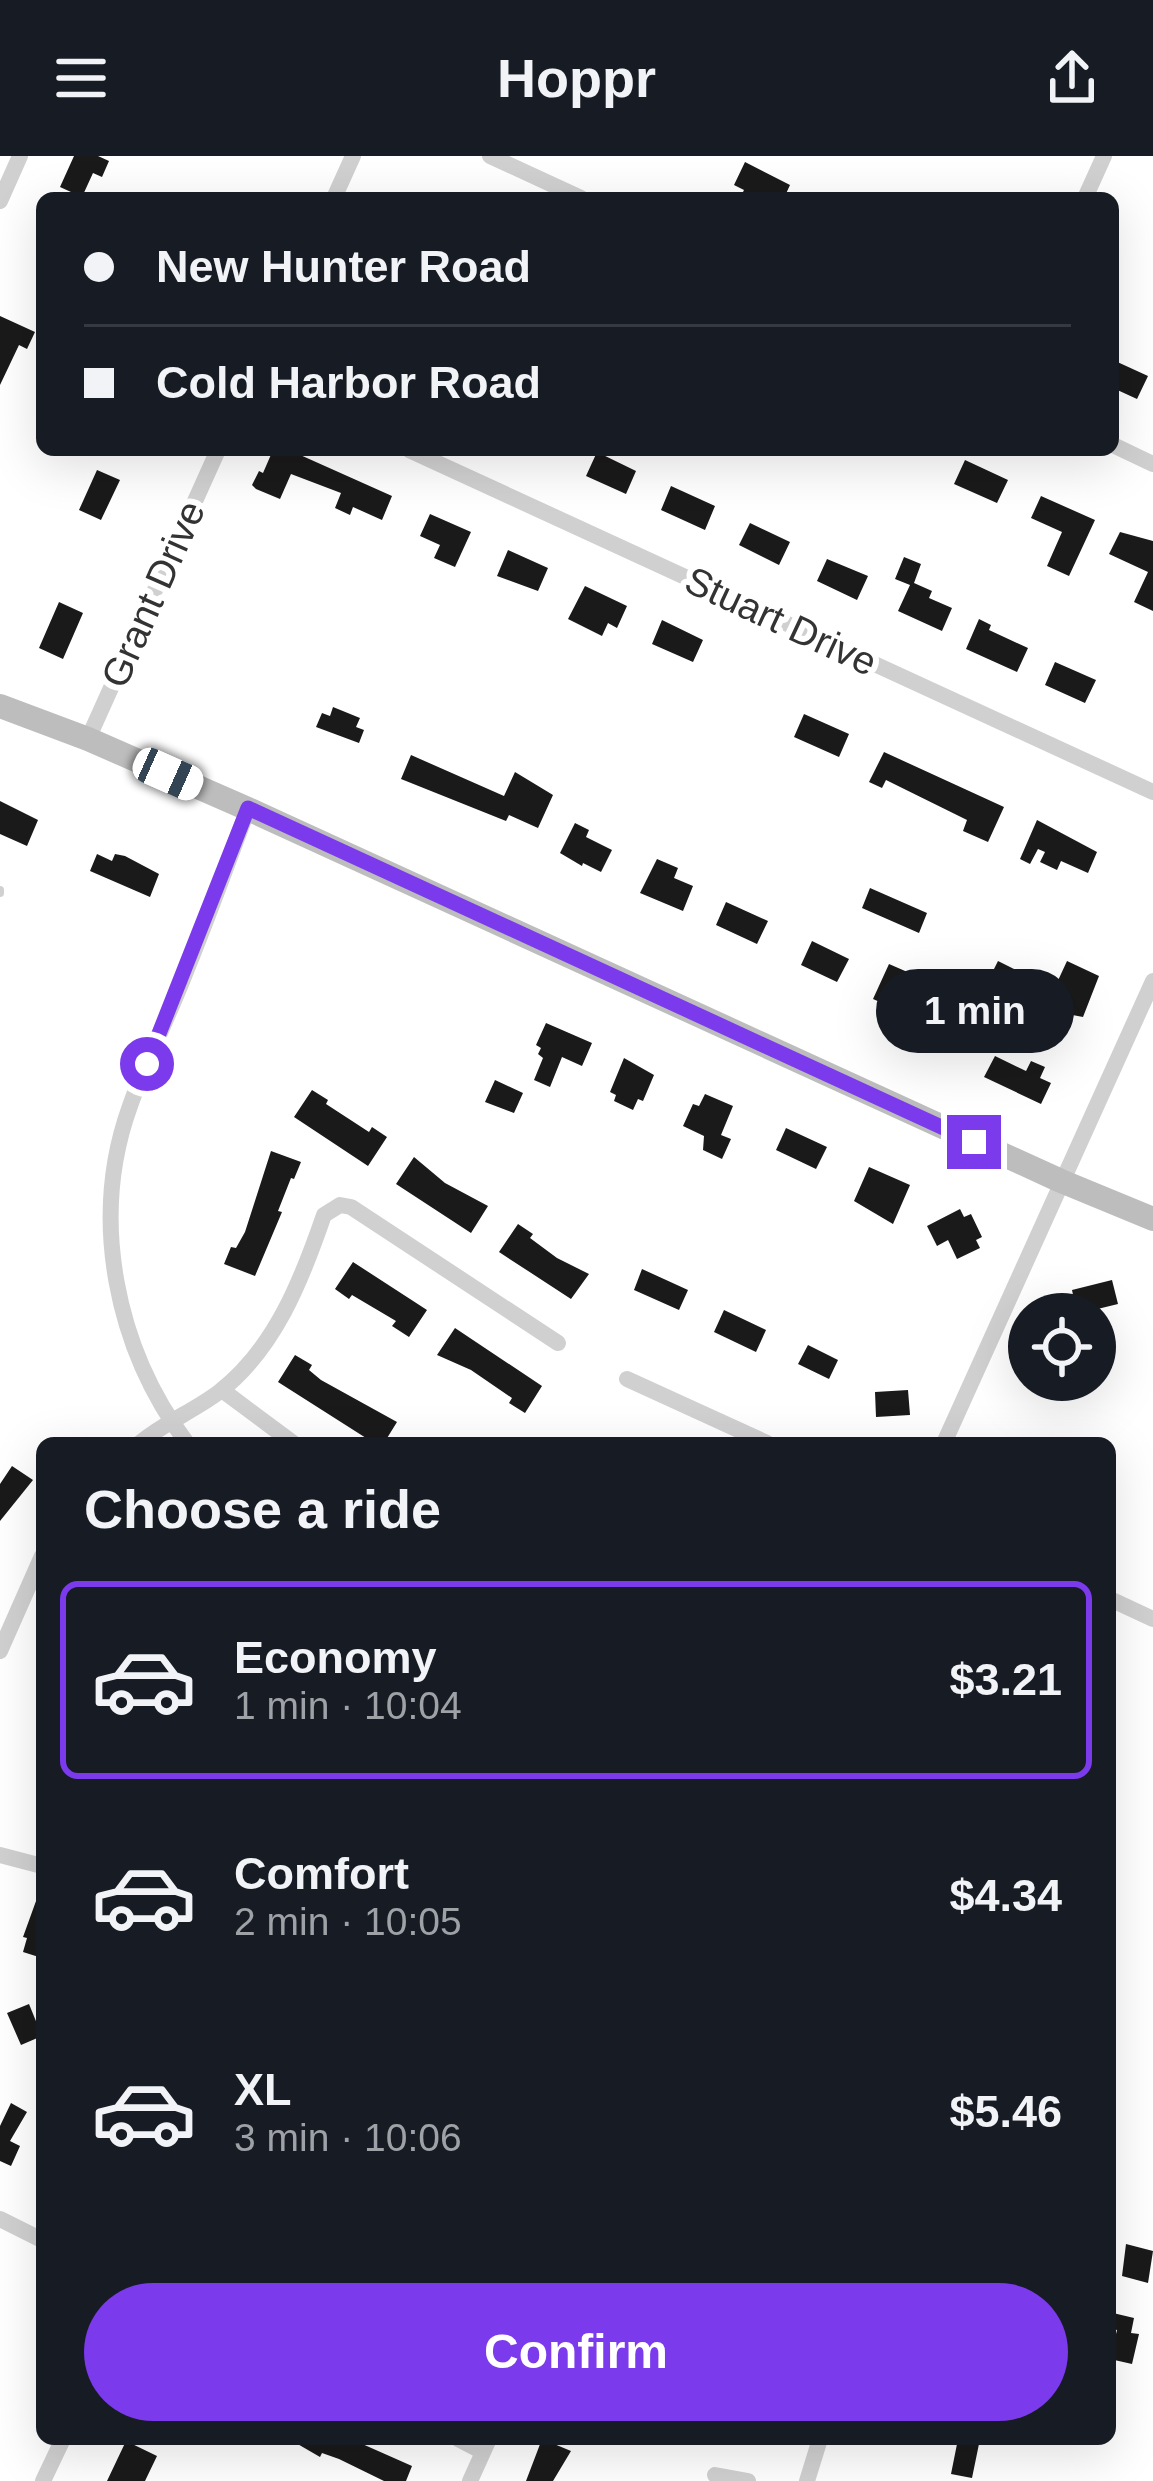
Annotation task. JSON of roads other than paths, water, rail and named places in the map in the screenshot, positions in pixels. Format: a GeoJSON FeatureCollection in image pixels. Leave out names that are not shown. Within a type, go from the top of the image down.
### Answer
{"type":"FeatureCollection","features":[{"type":"Feature","properties":{"kind":"main road"},"geometry":{"type":"LineString","coordinates":[[0,706],[248,808],[1153,1219]]}},
{"type":"Feature","properties":{"kind":"street"},"geometry":{"type":"LineString","coordinates":[[0,201],[20,156]]}},
{"type":"Feature","properties":{"kind":"street"},"geometry":{"type":"LineString","coordinates":[[337,192],[353,156]]}},
{"type":"Feature","properties":{"kind":"street"},"geometry":{"type":"LineString","coordinates":[[490,156],[568,192]]}},
{"type":"Feature","properties":{"kind":"street"},"geometry":{"type":"LineString","coordinates":[[1087,192],[1104,156]]}},
{"type":"Feature","properties":{"kind":"street"},"geometry":{"type":"LineString","coordinates":[[1119,449],[1153,464]]}},
{"type":"Feature","properties":{"kind":"street","name":"Grant Drive"},"geometry":{"type":"LineString","coordinates":[[88,739],[215,456]]}},
{"type":"Feature","properties":{"kind":"street","name":"Stuart Drive"},"geometry":{"type":"LineString","coordinates":[[422,456],[1153,792]]}},
{"type":"Feature","properties":{"kind":"street"},"geometry":{"type":"LineString","coordinates":[[183,1437],[134,1352],[122,1313],[115,1272],[113,1190],[129,1108],[248,808]]}},
{"type":"Feature","properties":{"kind":"street"},"geometry":{"type":"LineString","coordinates":[[947,1437],[1153,981]]}},
{"type":"Feature","properties":{"kind":"street"},"geometry":{"type":"LineString","coordinates":[[148,1437],[221,1390],[246,1368],[275,1329],[325,1215],[340,1205],[351,1207],[558,1343]]}},
{"type":"Feature","properties":{"kind":"street"},"geometry":{"type":"LineString","coordinates":[[627,1379],[754,1437]]}},
{"type":"Feature","properties":{"kind":"street"},"geometry":{"type":"LineString","coordinates":[[221,1390],[285,1437]]}},
{"type":"Feature","properties":{"kind":"street"},"geometry":{"type":"LineString","coordinates":[[0,1651],[36,1570]]}},
{"type":"Feature","properties":{"kind":"street"},"geometry":{"type":"LineString","coordinates":[[1116,1602],[1153,1618]]}},
{"type":"Feature","properties":{"kind":"street"},"geometry":{"type":"LineString","coordinates":[[0,1855],[36,1864]]}},
{"type":"Feature","properties":{"kind":"street"},"geometry":{"type":"LineString","coordinates":[[0,2219],[36,2237]]}},
{"type":"Feature","properties":{"kind":"street"},"geometry":{"type":"LineString","coordinates":[[43,2481],[60,2445]]}},
{"type":"Feature","properties":{"kind":"street"},"geometry":{"type":"LineString","coordinates":[[807,2481],[818,2445]]}},
{"type":"Feature","properties":{"kind":"street"},"geometry":{"type":"LineString","coordinates":[[470,2481],[486,2446]]}},
{"type":"Feature","properties":{"kind":"street"},"geometry":{"type":"LineString","coordinates":[[715,2475],[748,2481]]}}]}
